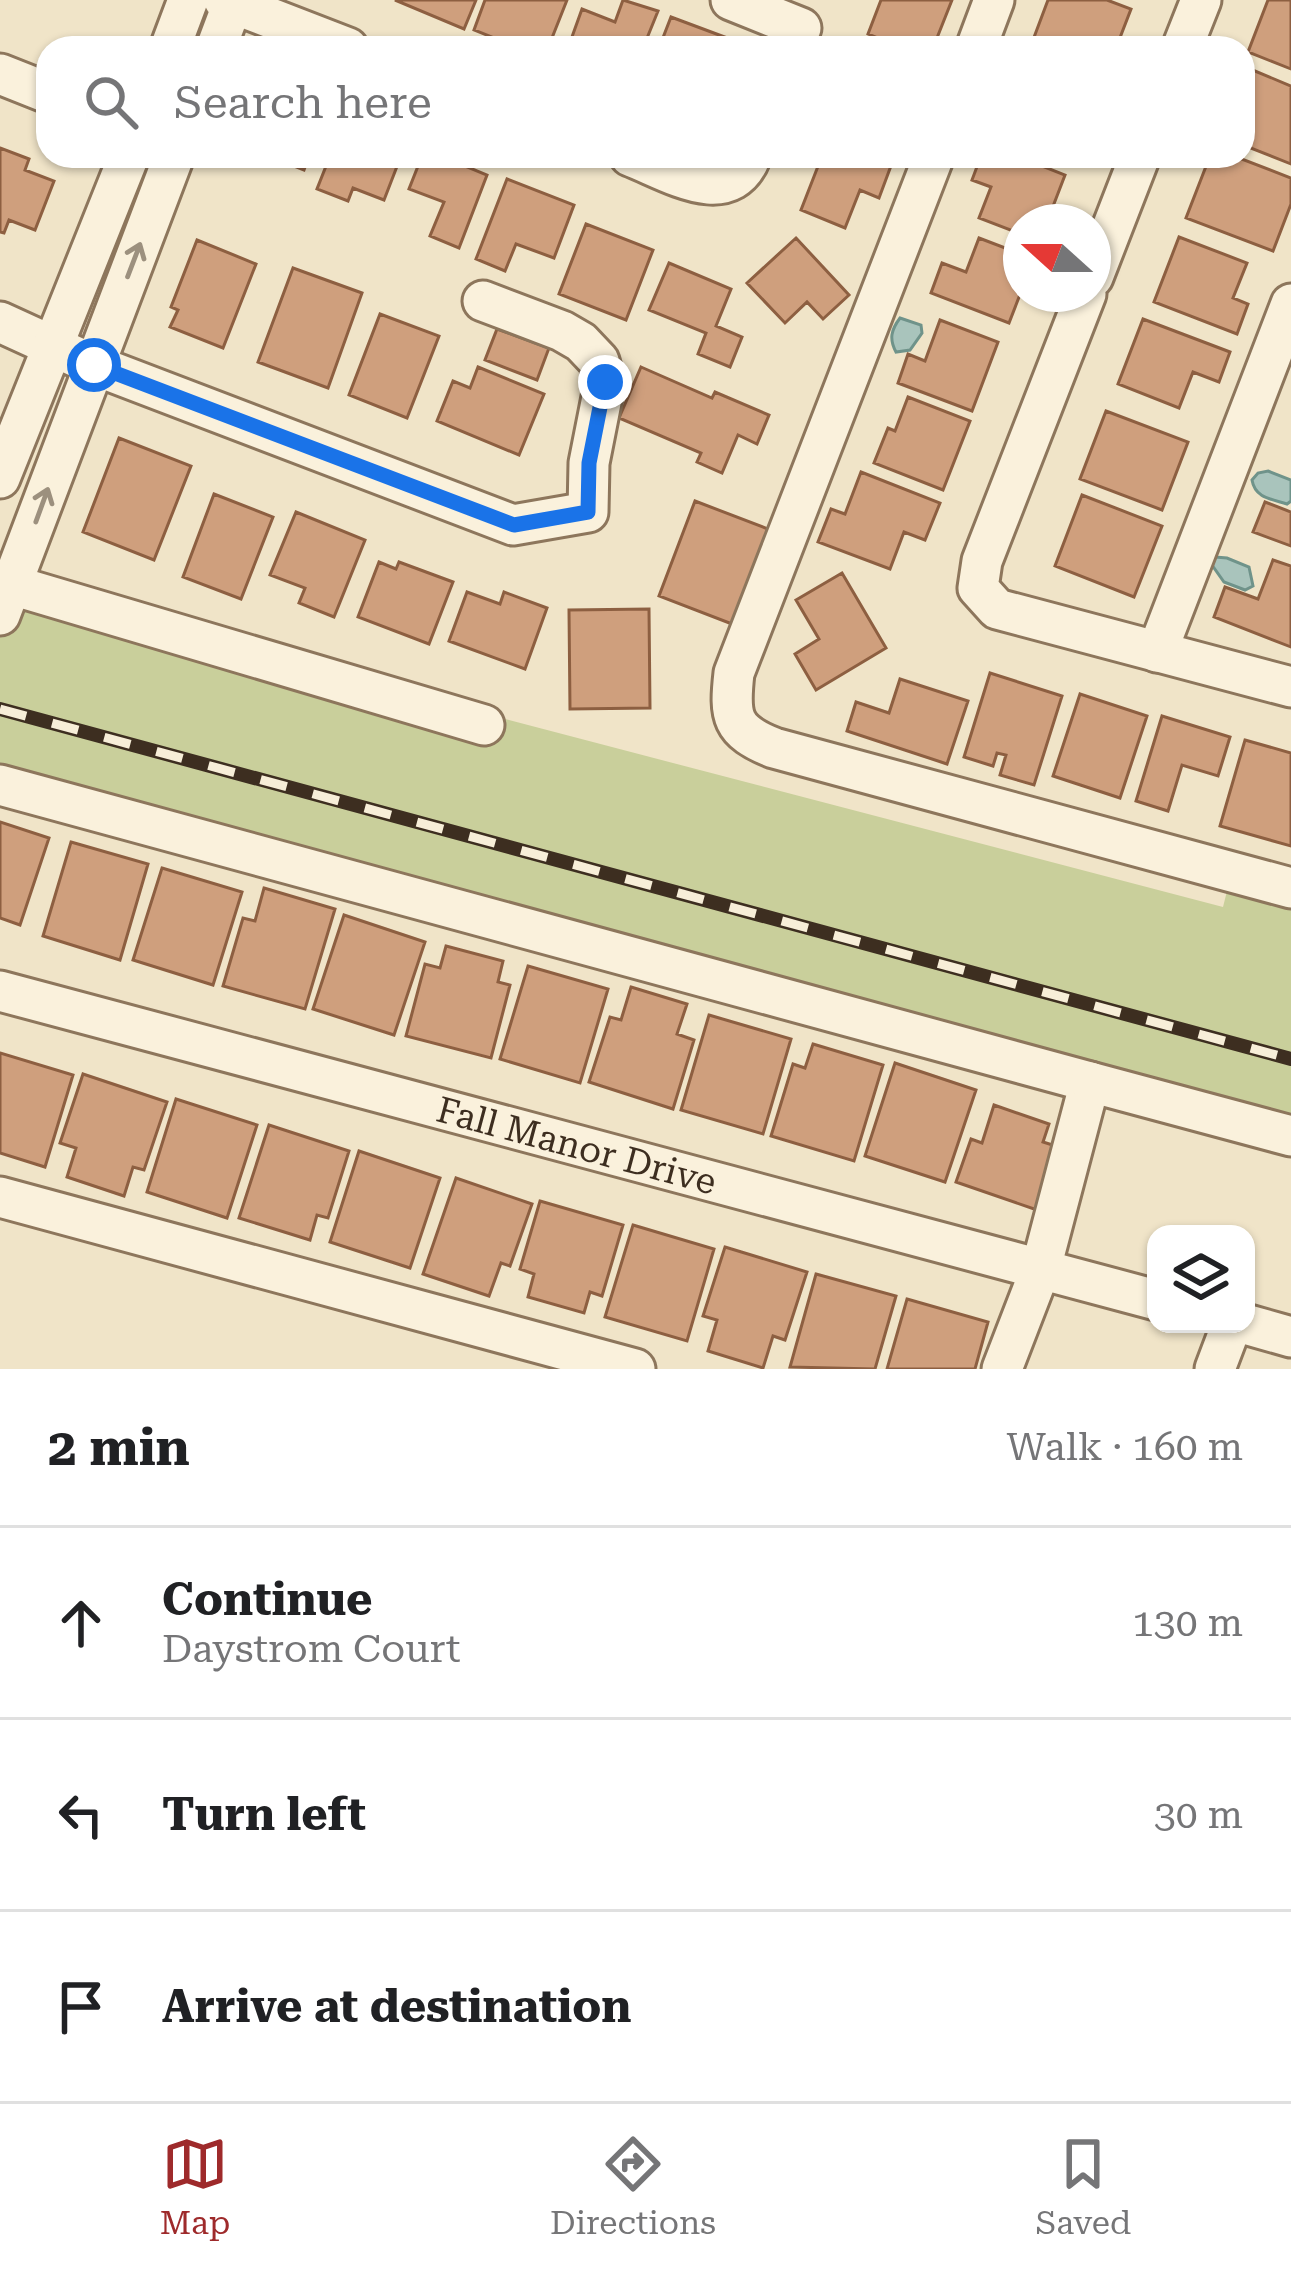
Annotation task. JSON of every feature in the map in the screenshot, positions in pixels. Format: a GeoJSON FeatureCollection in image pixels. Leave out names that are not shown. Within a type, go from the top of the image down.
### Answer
{"type":"FeatureCollection","features":[{"type":"Feature","properties":{"kind":"street"},"geometry":{"type":"LineString","coordinates":[[174,36],[188,0]]}},
{"type":"Feature","properties":{"kind":"street"},"geometry":{"type":"LineString","coordinates":[[731,0],[802,25]]}},
{"type":"Feature","properties":{"kind":"street"},"geometry":{"type":"LineString","coordinates":[[980,36],[994,0]]}},
{"type":"Feature","properties":{"kind":"street"},"geometry":{"type":"LineString","coordinates":[[1187,36],[1201,0]]}},
{"type":"Feature","properties":{"kind":"street"},"geometry":{"type":"LineString","coordinates":[[220,36],[230,1],[318,36]]}},
{"type":"Feature","properties":{"kind":"street"},"geometry":{"type":"LineString","coordinates":[[0,74],[36,88]]}},
{"type":"Feature","properties":{"kind":"street"},"geometry":{"type":"LineString","coordinates":[[0,478],[124,168]]}},
{"type":"Feature","properties":{"kind":"street"},"geometry":{"type":"LineString","coordinates":[[169,168],[6,600],[484,725]]}},
{"type":"Feature","properties":{"kind":"street"},"geometry":{"type":"LineString","coordinates":[[661,168],[717,185],[732,184],[746,168]]}},
{"type":"Feature","properties":{"kind":"street"},"geometry":{"type":"LineString","coordinates":[[929,168],[734,673],[730,705],[736,727],[752,740],[775,748],[1291,888]]}},
{"type":"Feature","properties":{"kind":"street"},"geometry":{"type":"LineString","coordinates":[[1111,231],[1135,168]]}},
{"type":"Feature","properties":{"kind":"street"},"geometry":{"type":"LineString","coordinates":[[0,322],[94,365],[514,525],[588,512],[589,463],[605,382],[599,361],[562,331],[483,301]]}},
{"type":"Feature","properties":{"kind":"street"},"geometry":{"type":"LineString","coordinates":[[1157,652],[1291,304]]}},
{"type":"Feature","properties":{"kind":"street"},"geometry":{"type":"LineString","coordinates":[[1079,312],[982,561],[978,588],[997,609],[1291,688]]}},
{"type":"Feature","properties":{"kind":"street"},"geometry":{"type":"LineString","coordinates":[[0,785],[1291,1136]]}},
{"type":"Feature","properties":{"kind":"street","name":"Fall Manor Drive"},"geometry":{"type":"LineString","coordinates":[[0,991],[1147,1297]]}},
{"type":"Feature","properties":{"kind":"street"},"geometry":{"type":"LineString","coordinates":[[1002,1369],[1041,1268],[1090,1082]]}},
{"type":"Feature","properties":{"kind":"street"},"geometry":{"type":"LineString","coordinates":[[0,1197],[635,1369]]}},
{"type":"Feature","properties":{"kind":"street"},"geometry":{"type":"LineString","coordinates":[[1255,1327],[1291,1336]]}},
{"type":"Feature","properties":{"kind":"street"},"geometry":{"type":"LineString","coordinates":[[1215,1369],[1229,1333]]}},
{"type":"Feature","properties":{"kind":"green space"},"geometry":{"type":"Polygon","coordinates":[[[16,591],[1223,907],[1232,871],[1291,887],[1291,1128],[0,781],[0,630],[16,591]]]}},
{"type":"Feature","properties":{"kind":"water"},"geometry":{"type":"Polygon","coordinates":[[[900,318],[921,325],[922,333],[910,350],[896,352],[892,335],[900,318]]]}},
{"type":"Feature","properties":{"kind":"water"},"geometry":{"type":"Polygon","coordinates":[[[1268,471],[1291,480],[1287,504],[1256,491],[1252,480],[1268,471]]]}},
{"type":"Feature","properties":{"kind":"water"},"geometry":{"type":"Polygon","coordinates":[[[1215,557],[1249,567],[1253,586],[1245,590],[1224,582],[1212,565],[1215,557]]]}},
{"type":"Feature","properties":{"kind":"building"},"geometry":{"type":"Polygon","coordinates":[[[395,0],[476,0],[464,29],[395,0]]]}},
{"type":"Feature","properties":{"kind":"building"},"geometry":{"type":"Polygon","coordinates":[[[485,0],[567,0],[553,36],[489,36],[474,30],[485,0]]]}},
{"type":"Feature","properties":{"kind":"building"},"geometry":{"type":"Polygon","coordinates":[[[623,0],[658,11],[648,36],[572,36],[582,9],[615,22],[623,0]]]}},
{"type":"Feature","properties":{"kind":"building"},"geometry":{"type":"Polygon","coordinates":[[[881,0],[952,0],[938,36],[868,34],[881,0]]]}},
{"type":"Feature","properties":{"kind":"building"},"geometry":{"type":"Polygon","coordinates":[[[1048,0],[1107,0],[1131,9],[1121,36],[1034,36],[1048,0]]]}},
{"type":"Feature","properties":{"kind":"building"},"geometry":{"type":"Polygon","coordinates":[[[1268,0],[1291,0],[1291,69],[1255,55],[1254,36],[1268,0]]]}},
{"type":"Feature","properties":{"kind":"building"},"geometry":{"type":"Polygon","coordinates":[[[671,17],[722,36],[664,36],[671,17]]]}},
{"type":"Feature","properties":{"kind":"building"},"geometry":{"type":"Polygon","coordinates":[[[1255,71],[1291,86],[1291,164],[1255,150],[1255,71]]]}},
{"type":"Feature","properties":{"kind":"building"},"geometry":{"type":"Polygon","coordinates":[[[0,148],[29,159],[25,170],[54,181],[35,230],[9,220],[4,233],[0,232],[0,148]]]}},
{"type":"Feature","properties":{"kind":"building"},"geometry":{"type":"Polygon","coordinates":[[[1255,164],[1291,178],[1291,204],[1273,251],[1186,218],[1205,168],[1255,168],[1255,164]]]}},
{"type":"Feature","properties":{"kind":"building"},"geometry":{"type":"Polygon","coordinates":[[[325,168],[396,168],[384,200],[353,188],[348,201],[317,189],[325,168]]]}},
{"type":"Feature","properties":{"kind":"building"},"geometry":{"type":"Polygon","coordinates":[[[417,168],[470,168],[487,175],[459,248],[430,236],[444,202],[409,189],[417,168]]]}},
{"type":"Feature","properties":{"kind":"building"},"geometry":{"type":"Polygon","coordinates":[[[817,168],[890,168],[879,198],[860,190],[845,228],[801,210],[817,168]]]}},
{"type":"Feature","properties":{"kind":"building"},"geometry":{"type":"Polygon","coordinates":[[[976,168],[1047,168],[1065,175],[1054,204],[1003,204],[1003,227],[979,218],[991,187],[972,180],[976,168]]]}},
{"type":"Feature","properties":{"kind":"building"},"geometry":{"type":"Polygon","coordinates":[[[507,179],[574,205],[554,258],[516,244],[505,271],[476,259],[507,179]]]}},
{"type":"Feature","properties":{"kind":"building"},"geometry":{"type":"Polygon","coordinates":[[[586,224],[653,250],[626,320],[559,294],[586,224]]]}},
{"type":"Feature","properties":{"kind":"building"},"geometry":{"type":"Polygon","coordinates":[[[1179,237],[1247,263],[1233,298],[1248,304],[1237,334],[1154,302],[1179,237]]]}},
{"type":"Feature","properties":{"kind":"building"},"geometry":{"type":"Polygon","coordinates":[[[796,238],[849,295],[823,319],[807,302],[785,323],[747,283],[796,238]]]}},
{"type":"Feature","properties":{"kind":"building"},"geometry":{"type":"Polygon","coordinates":[[[979,238],[1003,247],[1003,312],[1013,312],[1009,323],[931,293],[942,263],[966,272],[979,238]]]}},
{"type":"Feature","properties":{"kind":"building"},"geometry":{"type":"Polygon","coordinates":[[[197,240],[256,264],[223,348],[170,327],[178,310],[171,307],[197,240]]]}},
{"type":"Feature","properties":{"kind":"building"},"geometry":{"type":"Polygon","coordinates":[[[669,263],[731,289],[716,326],[742,337],[730,367],[698,354],[706,333],[649,310],[669,263]]]}},
{"type":"Feature","properties":{"kind":"building"},"geometry":{"type":"Polygon","coordinates":[[[293,268],[362,293],[328,388],[258,362],[293,268]]]}},
{"type":"Feature","properties":{"kind":"building"},"geometry":{"type":"Polygon","coordinates":[[[380,314],[439,336],[407,418],[349,395],[380,314]]]}},
{"type":"Feature","properties":{"kind":"building"},"geometry":{"type":"Polygon","coordinates":[[[1143,319],[1230,352],[1219,382],[1193,372],[1179,408],[1118,384],[1143,319]]]}},
{"type":"Feature","properties":{"kind":"building"},"geometry":{"type":"Polygon","coordinates":[[[940,320],[998,342],[972,411],[898,383],[908,354],[925,361],[940,320]]]}},
{"type":"Feature","properties":{"kind":"building"},"geometry":{"type":"Polygon","coordinates":[[[497,329],[549,348],[537,380],[485,360],[497,329]]]}},
{"type":"Feature","properties":{"kind":"building"},"geometry":{"type":"Polygon","coordinates":[[[478,367],[544,394],[519,455],[437,421],[453,381],[470,388],[478,367]]]}},
{"type":"Feature","properties":{"kind":"building"},"geometry":{"type":"Polygon","coordinates":[[[641,367],[712,398],[715,392],[769,415],[757,444],[738,435],[722,473],[697,462],[701,453],[619,418],[641,367]]]}},
{"type":"Feature","properties":{"kind":"building"},"geometry":{"type":"Polygon","coordinates":[[[908,397],[970,421],[943,490],[874,463],[888,428],[895,431],[908,397]]]}},
{"type":"Feature","properties":{"kind":"building"},"geometry":{"type":"Polygon","coordinates":[[[1106,411],[1188,442],[1162,510],[1080,479],[1106,411]]]}},
{"type":"Feature","properties":{"kind":"building"},"geometry":{"type":"Polygon","coordinates":[[[119,438],[191,466],[154,560],[83,532],[119,438]]]}},
{"type":"Feature","properties":{"kind":"building"},"geometry":{"type":"Polygon","coordinates":[[[861,472],[940,503],[925,540],[904,532],[890,569],[818,542],[831,509],[845,514],[861,472]]]}},
{"type":"Feature","properties":{"kind":"building"},"geometry":{"type":"Polygon","coordinates":[[[214,494],[273,517],[241,599],[183,577],[214,494]]]}},
{"type":"Feature","properties":{"kind":"building"},"geometry":{"type":"Polygon","coordinates":[[[1082,495],[1162,526],[1134,597],[1055,566],[1082,495]]]}},
{"type":"Feature","properties":{"kind":"building"},"geometry":{"type":"Polygon","coordinates":[[[695,501],[768,529],[732,624],[659,596],[695,501]]]}},
{"type":"Feature","properties":{"kind":"building"},"geometry":{"type":"Polygon","coordinates":[[[1265,502],[1291,512],[1291,546],[1253,532],[1265,502]]]}},
{"type":"Feature","properties":{"kind":"building"},"geometry":{"type":"Polygon","coordinates":[[[296,512],[365,540],[334,617],[299,603],[305,588],[270,575],[296,512]]]}},
{"type":"Feature","properties":{"kind":"building"},"geometry":{"type":"Polygon","coordinates":[[[1273,560],[1291,566],[1291,647],[1214,617],[1225,587],[1258,599],[1273,560]]]}},
{"type":"Feature","properties":{"kind":"building"},"geometry":{"type":"Polygon","coordinates":[[[379,562],[396,569],[399,562],[453,582],[429,644],[358,617],[379,562]]]}},
{"type":"Feature","properties":{"kind":"building"},"geometry":{"type":"Polygon","coordinates":[[[842,573],[886,648],[816,690],[795,654],[819,639],[796,600],[842,573]]]}},
{"type":"Feature","properties":{"kind":"building"},"geometry":{"type":"Polygon","coordinates":[[[467,592],[500,604],[504,592],[547,608],[525,669],[449,641],[467,592]]]}},
{"type":"Feature","properties":{"kind":"building"},"geometry":{"type":"Polygon","coordinates":[[[649,609],[650,708],[570,709],[569,610],[649,609]]]}},
{"type":"Feature","properties":{"kind":"building"},"geometry":{"type":"Polygon","coordinates":[[[990,673],[1062,696],[1034,785],[1000,775],[1006,755],[997,753],[993,766],[964,757],[990,673]]]}},
{"type":"Feature","properties":{"kind":"building"},"geometry":{"type":"Polygon","coordinates":[[[900,679],[968,701],[947,764],[847,731],[856,702],[889,713],[900,679]]]}},
{"type":"Feature","properties":{"kind":"building"},"geometry":{"type":"Polygon","coordinates":[[[1080,694],[1147,716],[1120,798],[1053,776],[1080,694]]]}},
{"type":"Feature","properties":{"kind":"building"},"geometry":{"type":"Polygon","coordinates":[[[1162,716],[1230,737],[1218,776],[1182,765],[1168,811],[1136,801],[1162,716]]]}},
{"type":"Feature","properties":{"kind":"building"},"geometry":{"type":"Polygon","coordinates":[[[1245,740],[1291,753],[1291,846],[1220,826],[1245,740]]]}},
{"type":"Feature","properties":{"kind":"building"},"geometry":{"type":"Polygon","coordinates":[[[0,822],[49,838],[20,925],[0,918],[0,822]]]}},
{"type":"Feature","properties":{"kind":"building"},"geometry":{"type":"Polygon","coordinates":[[[71,842],[148,864],[120,960],[43,936],[71,842]]]}},
{"type":"Feature","properties":{"kind":"building"},"geometry":{"type":"Polygon","coordinates":[[[162,868],[242,892],[213,985],[133,960],[162,868]]]}},
{"type":"Feature","properties":{"kind":"building"},"geometry":{"type":"Polygon","coordinates":[[[264,888],[335,909],[305,1009],[223,986],[243,918],[255,921],[264,888]]]}},
{"type":"Feature","properties":{"kind":"building"},"geometry":{"type":"Polygon","coordinates":[[[344,915],[425,942],[394,1035],[313,1009],[344,915]]]}},
{"type":"Feature","properties":{"kind":"building"},"geometry":{"type":"Polygon","coordinates":[[[446,946],[503,961],[498,982],[510,985],[491,1058],[406,1036],[425,964],[440,968],[446,946]]]}},
{"type":"Feature","properties":{"kind":"building"},"geometry":{"type":"Polygon","coordinates":[[[528,966],[608,989],[580,1083],[500,1059],[528,966]]]}},
{"type":"Feature","properties":{"kind":"building"},"geometry":{"type":"Polygon","coordinates":[[[631,987],[687,1004],[677,1034],[694,1040],[673,1109],[589,1082],[610,1017],[621,1020],[631,987]]]}},
{"type":"Feature","properties":{"kind":"building"},"geometry":{"type":"Polygon","coordinates":[[[709,1015],[791,1039],[763,1134],[681,1110],[709,1015]]]}},
{"type":"Feature","properties":{"kind":"building"},"geometry":{"type":"Polygon","coordinates":[[[813,1044],[883,1065],[854,1161],[771,1136],[793,1064],[805,1068],[813,1044]]]}},
{"type":"Feature","properties":{"kind":"building"},"geometry":{"type":"Polygon","coordinates":[[[0,1053],[73,1075],[45,1167],[0,1153],[0,1053]]]}},
{"type":"Feature","properties":{"kind":"building"},"geometry":{"type":"Polygon","coordinates":[[[895,1063],[976,1090],[945,1182],[865,1156],[895,1063]]]}},
{"type":"Feature","properties":{"kind":"building"},"geometry":{"type":"Polygon","coordinates":[[[83,1074],[167,1102],[144,1170],[133,1167],[124,1196],[67,1177],[76,1148],[60,1143],[83,1074]]]}},
{"type":"Feature","properties":{"kind":"building"},"geometry":{"type":"Polygon","coordinates":[[[176,1099],[257,1125],[227,1218],[147,1192],[176,1099]]]}},
{"type":"Feature","properties":{"kind":"building"},"geometry":{"type":"Polygon","coordinates":[[[994,1105],[1049,1124],[1043,1142],[1062,1148],[1040,1211],[956,1182],[971,1139],[982,1143],[994,1105]]]}},
{"type":"Feature","properties":{"kind":"building"},"geometry":{"type":"Polygon","coordinates":[[[269,1125],[349,1151],[328,1218],[317,1215],[310,1240],[239,1218],[269,1125]]]}},
{"type":"Feature","properties":{"kind":"building"},"geometry":{"type":"Polygon","coordinates":[[[359,1151],[440,1178],[410,1268],[330,1242],[359,1151]]]}},
{"type":"Feature","properties":{"kind":"building"},"geometry":{"type":"Polygon","coordinates":[[[456,1178],[532,1204],[510,1266],[501,1263],[489,1296],[423,1274],[456,1178]]]}},
{"type":"Feature","properties":{"kind":"building"},"geometry":{"type":"Polygon","coordinates":[[[540,1201],[623,1225],[602,1296],[590,1292],[584,1313],[528,1297],[534,1274],[520,1269],[540,1201]]]}},
{"type":"Feature","properties":{"kind":"building"},"geometry":{"type":"Polygon","coordinates":[[[633,1225],[714,1249],[687,1341],[605,1317],[633,1225]]]}},
{"type":"Feature","properties":{"kind":"building"},"geometry":{"type":"Polygon","coordinates":[[[725,1247],[807,1272],[785,1340],[773,1336],[763,1368],[708,1351],[717,1320],[703,1316],[725,1247]]]}},
{"type":"Feature","properties":{"kind":"building"},"geometry":{"type":"Polygon","coordinates":[[[816,1274],[896,1296],[875,1369],[790,1367],[816,1274]]]}},
{"type":"Feature","properties":{"kind":"building"},"geometry":{"type":"Polygon","coordinates":[[[907,1299],[988,1322],[975,1369],[887,1369],[907,1299]]]}},
{"type":"Feature","properties":{"kind":"railway"},"geometry":{"type":"LineString","coordinates":[[0,709],[1291,1059]]}},
{"type":"Feature","properties":{"kind":"route"},"geometry":{"type":"LineString","coordinates":[[94,365],[514,525],[588,512],[589,463],[605,382]]}}]}
